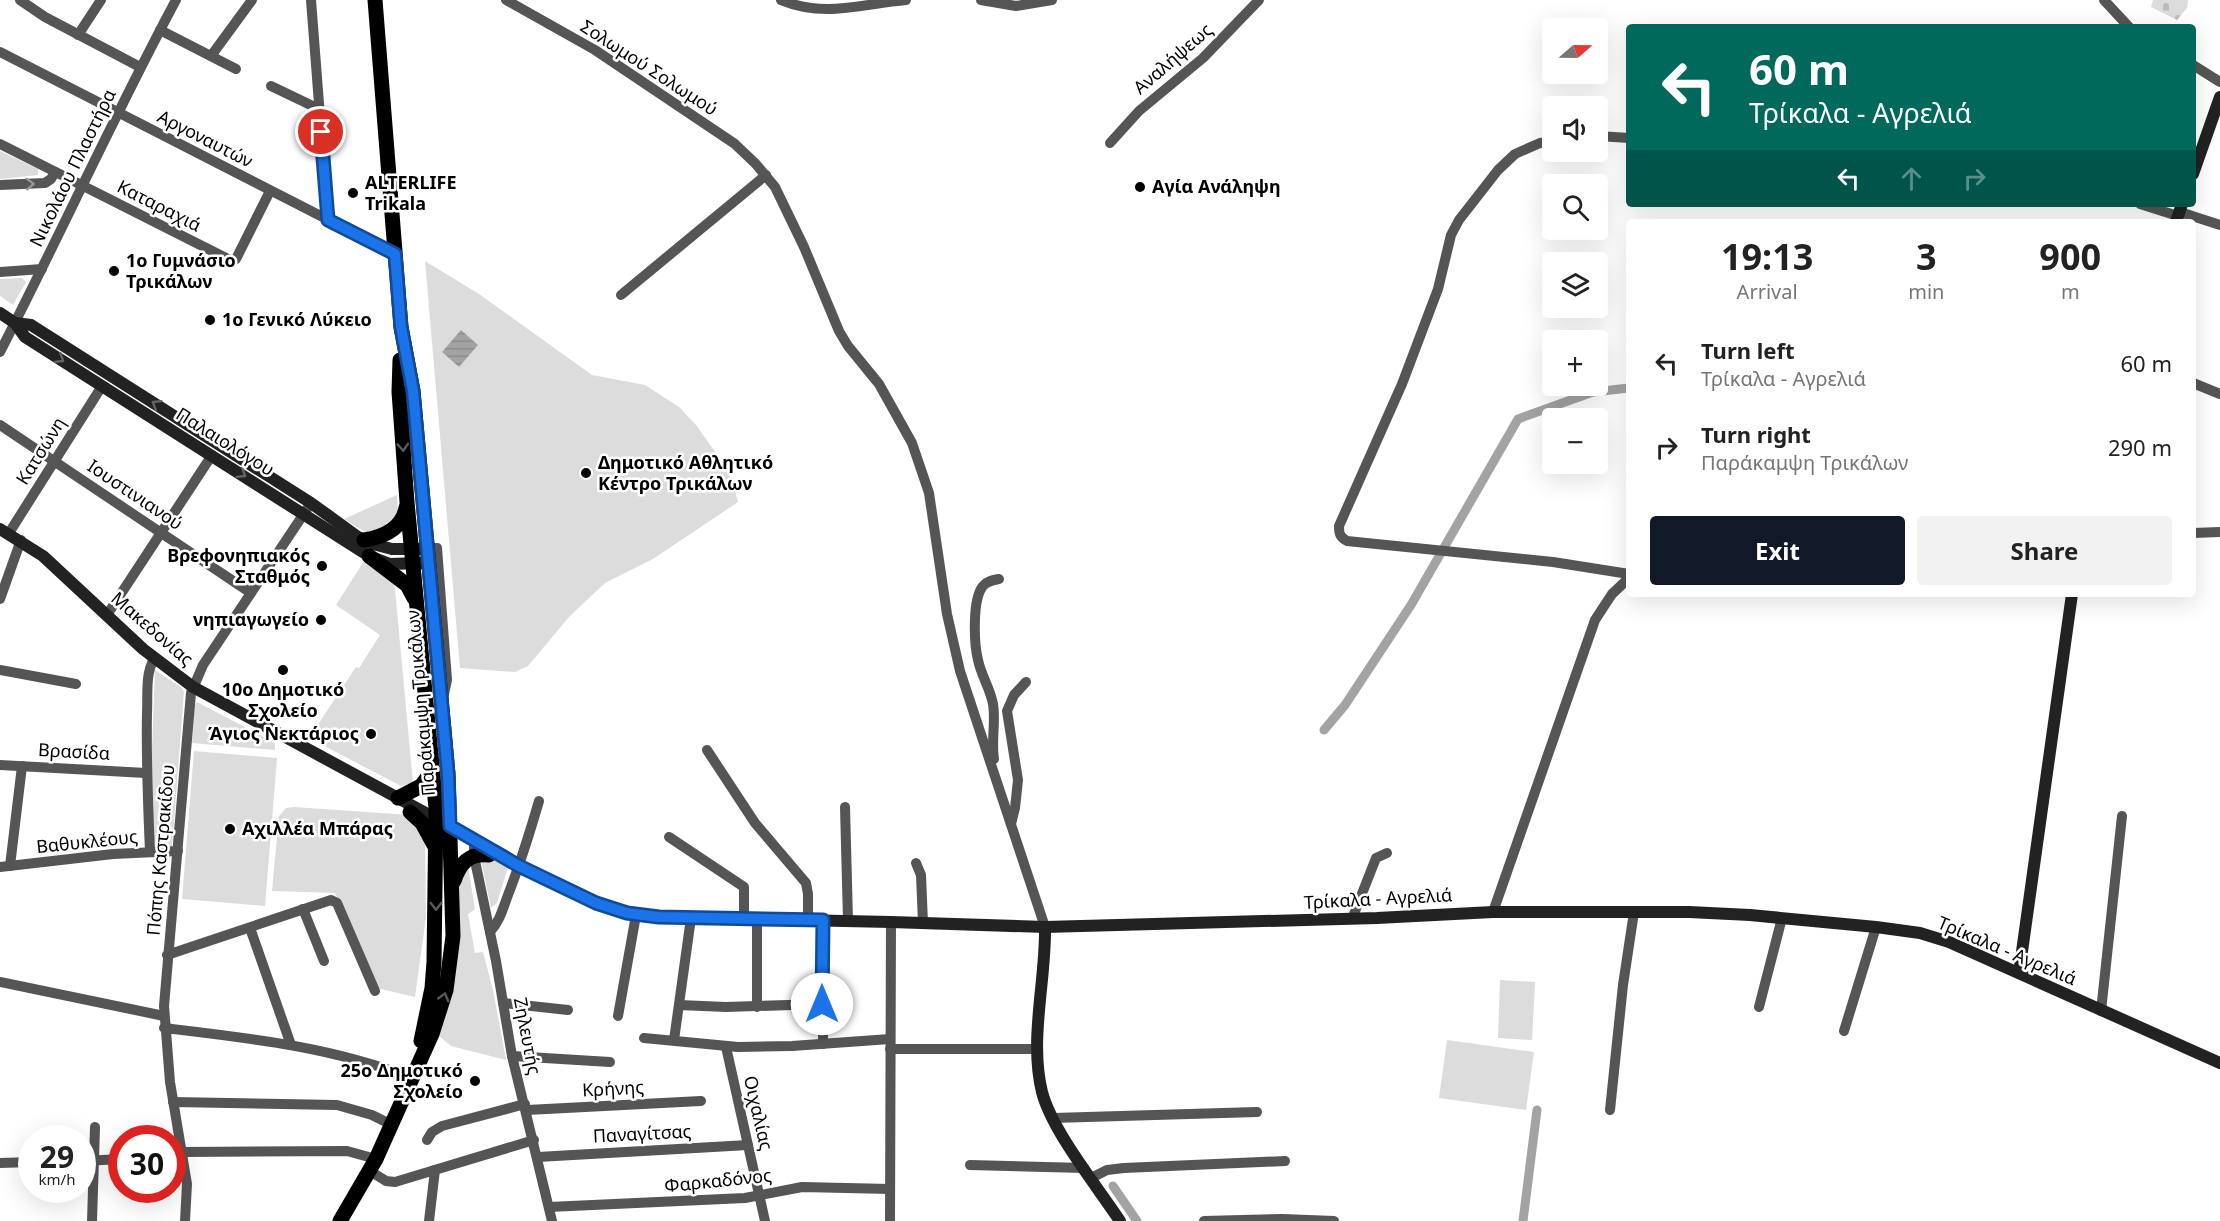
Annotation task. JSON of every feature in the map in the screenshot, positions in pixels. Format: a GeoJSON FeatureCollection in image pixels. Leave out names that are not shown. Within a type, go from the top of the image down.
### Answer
{"type":"FeatureCollection","features":[{"type":"Feature","properties":{"kind":"main road","name":"Παράκαμψη Τρικάλων"},"geometry":{"type":"LineString","coordinates":[[375,0],[401,327],[413,391],[423,557],[441,706],[443,826],[435,848],[434,962],[428,1012],[413,1075]]}},
{"type":"Feature","properties":{"kind":"main road"},"geometry":{"type":"LineString","coordinates":[[2196,165],[2220,97]]}},
{"type":"Feature","properties":{"kind":"main road","name":"Παλαιολόγου"},"geometry":{"type":"LineString","coordinates":[[0,313],[15,323],[25,337],[212,455],[364,540],[423,557]]}},
{"type":"Feature","properties":{"kind":"main road","name":"Παλαιολόγου"},"geometry":{"type":"LineString","coordinates":[[15,323],[31,325],[308,508],[369,556],[390,564],[423,557]]}},
{"type":"Feature","properties":{"kind":"main road","name":"Παράκαμψη Τρικάλων"},"geometry":{"type":"LineString","coordinates":[[340,1221],[373,1165],[432,1034],[446,990],[453,936],[452,890],[433,770],[416,602],[423,557],[407,502],[399,392],[401,327]]}},
{"type":"Feature","properties":{"kind":"main road"},"geometry":{"type":"LineString","coordinates":[[364,540],[381,536],[396,527],[404,518],[407,502]]}},
{"type":"Feature","properties":{"kind":"main road","name":"Μακεδονίας"},"geometry":{"type":"LineString","coordinates":[[4,531],[21,540],[51,563],[154,659],[193,687],[355,774],[443,826]]}},
{"type":"Feature","properties":{"kind":"main road"},"geometry":{"type":"LineString","coordinates":[[369,556],[407,585],[416,602]]}},
{"type":"Feature","properties":{"kind":"main road"},"geometry":{"type":"LineString","coordinates":[[2019,973],[2072,597]]}},
{"type":"Feature","properties":{"kind":"main road"},"geometry":{"type":"LineString","coordinates":[[398,798],[421,786],[433,770]]}},
{"type":"Feature","properties":{"kind":"main road","name":"Μακεδονίας"},"geometry":{"type":"LineString","coordinates":[[355,774],[370,791],[443,826]]}},
{"type":"Feature","properties":{"kind":"main road"},"geometry":{"type":"LineString","coordinates":[[410,812],[422,823],[435,848]]}},
{"type":"Feature","properties":{"kind":"main road","name":"Τρίκαλα - Αγρελιά"},"geometry":{"type":"LineString","coordinates":[[443,826],[479,853],[519,866]]}},
{"type":"Feature","properties":{"kind":"main road","name":"Τρίκαλα - Αγρελιά"},"geometry":{"type":"LineString","coordinates":[[443,826],[596,903],[636,915],[1045,927],[1352,919],[1493,912],[1634,912],[1709,913],[1876,927],[1934,937],[2220,1063]]}},
{"type":"Feature","properties":{"kind":"main road"},"geometry":{"type":"LineString","coordinates":[[452,890],[460,866],[479,853]]}},
{"type":"Feature","properties":{"kind":"main road"},"geometry":{"type":"LineString","coordinates":[[1045,927],[1038,1049],[1042,1091],[1053,1118],[1120,1221]]}},
{"type":"Feature","properties":{"kind":"street"},"geometry":{"type":"LineString","coordinates":[[78,35],[101,0]]}},
{"type":"Feature","properties":{"kind":"street","name":"Νικολάου Πλαστήρα"},"geometry":{"type":"LineString","coordinates":[[0,352],[140,67],[176,0]]}},
{"type":"Feature","properties":{"kind":"street"},"geometry":{"type":"LineString","coordinates":[[211,56],[252,0]]}},
{"type":"Feature","properties":{"kind":"street"},"geometry":{"type":"LineString","coordinates":[[310,0],[328,220]]}},
{"type":"Feature","properties":{"kind":"street","name":"Σολωμού Σολωμού"},"geometry":{"type":"LineString","coordinates":[[506,0],[595,50],[735,144],[766,175],[775,188],[794,226],[839,331],[885,393],[916,454],[929,492],[947,614],[956,652],[967,695],[996,780]]}},
{"type":"Feature","properties":{"kind":"street"},"geometry":{"type":"LineString","coordinates":[[781,0],[805,8],[826,10],[906,0]]}},
{"type":"Feature","properties":{"kind":"street"},"geometry":{"type":"LineString","coordinates":[[981,0],[1008,6],[1052,0]]}},
{"type":"Feature","properties":{"kind":"street","name":"Αναλήψεως"},"geometry":{"type":"LineString","coordinates":[[1110,143],[1138,111],[1203,58],[1259,0]]}},
{"type":"Feature","properties":{"kind":"street"},"geometry":{"type":"LineString","coordinates":[[2104,0],[2125,24]]}},
{"type":"Feature","properties":{"kind":"street"},"geometry":{"type":"LineString","coordinates":[[26,2],[78,35],[140,67]]}},
{"type":"Feature","properties":{"kind":"street"},"geometry":{"type":"LineString","coordinates":[[160,30],[236,69]]}},
{"type":"Feature","properties":{"kind":"street","name":"Αργοναυτών"},"geometry":{"type":"LineString","coordinates":[[0,52],[395,254]]}},
{"type":"Feature","properties":{"kind":"street"},"geometry":{"type":"LineString","coordinates":[[2196,67],[2220,82]]}},
{"type":"Feature","properties":{"kind":"street"},"geometry":{"type":"LineString","coordinates":[[271,86],[319,109]]}},
{"type":"Feature","properties":{"kind":"street"},"geometry":{"type":"LineString","coordinates":[[1608,137],[1626,138]]}},
{"type":"Feature","properties":{"kind":"street"},"geometry":{"type":"LineString","coordinates":[[1542,143],[1515,154],[1498,170],[1459,220],[1451,235],[1438,289],[1402,384],[1339,526],[1341,538],[1347,542],[1553,562],[1626,575]]}},
{"type":"Feature","properties":{"kind":"street","name":"Καταραχιά"},"geometry":{"type":"LineString","coordinates":[[0,144],[232,261],[236,259],[270,191]]}},
{"type":"Feature","properties":{"kind":"street"},"geometry":{"type":"LineString","coordinates":[[0,185],[45,183],[55,172]]}},
{"type":"Feature","properties":{"kind":"street"},"geometry":{"type":"LineString","coordinates":[[621,295],[766,175]]}},
{"type":"Feature","properties":{"kind":"street"},"geometry":{"type":"LineString","coordinates":[[2153,207],[2220,225]]}},
{"type":"Feature","properties":{"kind":"street"},"geometry":{"type":"LineString","coordinates":[[0,272],[42,269]]}},
{"type":"Feature","properties":{"kind":"street"},"geometry":{"type":"LineString","coordinates":[[2196,384],[2220,394]]}},
{"type":"Feature","properties":{"kind":"street","name":"Κατσώνη"},"geometry":{"type":"LineString","coordinates":[[4,531],[54,461],[102,386]]}},
{"type":"Feature","properties":{"kind":"street","name":"Ιουστινιανού"},"geometry":{"type":"LineString","coordinates":[[0,425],[251,593]]}},
{"type":"Feature","properties":{"kind":"street"},"geometry":{"type":"LineString","coordinates":[[107,615],[212,455]]}},
{"type":"Feature","properties":{"kind":"street","name":"Πόπης Καστρακίδου"},"geometry":{"type":"LineString","coordinates":[[176,1125],[164,1022],[167,955],[193,687],[203,665],[308,508]]}},
{"type":"Feature","properties":{"kind":"street"},"geometry":{"type":"LineString","coordinates":[[2196,533],[2220,532]]}},
{"type":"Feature","properties":{"kind":"street"},"geometry":{"type":"LineString","coordinates":[[0,599],[21,540]]}},
{"type":"Feature","properties":{"kind":"street"},"geometry":{"type":"LineString","coordinates":[[999,579],[987,583],[979,592],[975,633],[977,659],[993,706],[992,748],[997,770],[996,780],[1045,927]]}},
{"type":"Feature","properties":{"kind":"street"},"geometry":{"type":"LineString","coordinates":[[1493,912],[1595,620],[1612,594],[1626,579]]}},
{"type":"Feature","properties":{"kind":"street","name":"Πόπης Καστρακίδου"},"geometry":{"type":"LineString","coordinates":[[150,852],[146,772],[148,673],[154,659]]}},
{"type":"Feature","properties":{"kind":"street"},"geometry":{"type":"LineString","coordinates":[[0,670],[76,684]]}},
{"type":"Feature","properties":{"kind":"street"},"geometry":{"type":"LineString","coordinates":[[1011,824],[1018,780],[1007,711],[1014,695],[1026,682]]}},
{"type":"Feature","properties":{"kind":"street"},"geometry":{"type":"LineString","coordinates":[[707,750],[755,823],[806,883],[808,920]]}},
{"type":"Feature","properties":{"kind":"street","name":"Βρασίδα"},"geometry":{"type":"LineString","coordinates":[[0,765],[146,772]]}},
{"type":"Feature","properties":{"kind":"street"},"geometry":{"type":"LineString","coordinates":[[5,867],[22,766]]}},
{"type":"Feature","properties":{"kind":"street"},"geometry":{"type":"LineString","coordinates":[[490,932],[500,918],[539,801]]}},
{"type":"Feature","properties":{"kind":"street"},"geometry":{"type":"LineString","coordinates":[[845,807],[848,921]]}},
{"type":"Feature","properties":{"kind":"street"},"geometry":{"type":"LineString","coordinates":[[2101,1011],[2122,816]]}},
{"type":"Feature","properties":{"kind":"street"},"geometry":{"type":"LineString","coordinates":[[669,837],[744,887],[744,919]]}},
{"type":"Feature","properties":{"kind":"street","name":"Βαθυκλέους"},"geometry":{"type":"LineString","coordinates":[[5,867],[178,851]]}},
{"type":"Feature","properties":{"kind":"street","name":"Ζηλευτής"},"geometry":{"type":"LineString","coordinates":[[479,853],[490,932],[512,1056],[552,1221]]}},
{"type":"Feature","properties":{"kind":"street"},"geometry":{"type":"LineString","coordinates":[[1352,919],[1376,858],[1387,853]]}},
{"type":"Feature","properties":{"kind":"street"},"geometry":{"type":"LineString","coordinates":[[916,863],[921,875],[923,923]]}},
{"type":"Feature","properties":{"kind":"street"},"geometry":{"type":"LineString","coordinates":[[167,955],[328,900],[335,901],[375,991]]}},
{"type":"Feature","properties":{"kind":"street"},"geometry":{"type":"LineString","coordinates":[[303,909],[324,962]]}},
{"type":"Feature","properties":{"kind":"street"},"geometry":{"type":"LineString","coordinates":[[1610,1110],[1622,994],[1634,912]]}},
{"type":"Feature","properties":{"kind":"street"},"geometry":{"type":"LineString","coordinates":[[618,1016],[636,915]]}},
{"type":"Feature","properties":{"kind":"street"},"geometry":{"type":"LineString","coordinates":[[674,1040],[691,918]]}},
{"type":"Feature","properties":{"kind":"street"},"geometry":{"type":"LineString","coordinates":[[1760,1007],[1782,918]]}},
{"type":"Feature","properties":{"kind":"street"},"geometry":{"type":"LineString","coordinates":[[757,919],[757,1007]]}},
{"type":"Feature","properties":{"kind":"street"},"geometry":{"type":"LineString","coordinates":[[823,920],[823,1044]]}},
{"type":"Feature","properties":{"kind":"street"},"geometry":{"type":"LineString","coordinates":[[890,1221],[891,922]]}},
{"type":"Feature","properties":{"kind":"street"},"geometry":{"type":"LineString","coordinates":[[1844,1031],[1876,927]]}},
{"type":"Feature","properties":{"kind":"street"},"geometry":{"type":"LineString","coordinates":[[250,928],[291,1045]]}},
{"type":"Feature","properties":{"kind":"street"},"geometry":{"type":"LineString","coordinates":[[0,982],[164,1022],[291,1045],[413,1075]]}},
{"type":"Feature","properties":{"kind":"street"},"geometry":{"type":"LineString","coordinates":[[503,1004],[568,1010]]}},
{"type":"Feature","properties":{"kind":"street"},"geometry":{"type":"LineString","coordinates":[[679,1005],[757,1007],[822,1004]]}},
{"type":"Feature","properties":{"kind":"street"},"geometry":{"type":"LineString","coordinates":[[644,1038],[726,1047],[890,1044],[1038,1049]]}},
{"type":"Feature","properties":{"kind":"street","name":"Οιχαλίας"},"geometry":{"type":"LineString","coordinates":[[726,1047],[765,1221]]}},
{"type":"Feature","properties":{"kind":"street"},"geometry":{"type":"LineString","coordinates":[[512,1056],[610,1062]]}},
{"type":"Feature","properties":{"kind":"street","name":"Κρήνης"},"geometry":{"type":"LineString","coordinates":[[427,1140],[432,1132],[442,1126],[526,1107],[701,1101]]}},
{"type":"Feature","properties":{"kind":"street"},"geometry":{"type":"LineString","coordinates":[[173,1102],[337,1105],[372,1115],[392,1125]]}},
{"type":"Feature","properties":{"kind":"street"},"geometry":{"type":"LineString","coordinates":[[1053,1118],[1257,1112]]}},
{"type":"Feature","properties":{"kind":"street"},"geometry":{"type":"LineString","coordinates":[[186,1155],[348,1151],[373,1165],[390,1183],[534,1140]]}},
{"type":"Feature","properties":{"kind":"street","name":"Παναγίτσας"},"geometry":{"type":"LineString","coordinates":[[538,1157],[748,1145]]}},
{"type":"Feature","properties":{"kind":"street"},"geometry":{"type":"LineString","coordinates":[[970,1166],[1087,1173],[1124,1168],[1286,1161]]}},
{"type":"Feature","properties":{"kind":"street"},"geometry":{"type":"LineString","coordinates":[[0,1163],[18,1162]]}},
{"type":"Feature","properties":{"kind":"street"},"geometry":{"type":"LineString","coordinates":[[429,1221],[435,1170]]}},
{"type":"Feature","properties":{"kind":"street","name":"Φαρκαδόνος"},"geometry":{"type":"LineString","coordinates":[[549,1207],[657,1204],[760,1197],[802,1187],[890,1189]]}},
{"type":"Feature","properties":{"kind":"street"},"geometry":{"type":"LineString","coordinates":[[92,1221],[93,1203]]}},
{"type":"Feature","properties":{"kind":"street","name":"Πόπης Καστρακίδου"},"geometry":{"type":"LineString","coordinates":[[184,1221],[186,1203]]}},
{"type":"Feature","properties":{"kind":"street"},"geometry":{"type":"LineString","coordinates":[[1204,1221],[1282,1219],[1334,1221]]}},
{"type":"Feature","properties":{"kind":"green space"},"geometry":{"type":"Polygon","coordinates":[[[2153,0],[2188,0],[2187,8],[2177,20],[2151,7],[2153,0]]]}},
{"type":"Feature","properties":{"kind":"green space"},"geometry":{"type":"Polygon","coordinates":[[[0,151],[38,169],[38,175],[0,179],[0,151]]]}},
{"type":"Feature","properties":{"kind":"green space","name":"Δημοτικό Αθλητικό Κέντρο Τρικάλων"},"geometry":{"type":"Polygon","coordinates":[[[425,261],[479,294],[592,375],[645,385],[679,407],[696,425],[723,463],[733,483],[738,502],[653,559],[605,583],[569,617],[528,666],[515,672],[460,668],[425,261]]]}},
{"type":"Feature","properties":{"kind":"green space"},"geometry":{"type":"Polygon","coordinates":[[[22,278],[26,282],[13,305],[0,296],[0,279],[22,278]]]}},
{"type":"Feature","properties":{"kind":"green space"},"geometry":{"type":"Polygon","coordinates":[[[397,495],[398,512],[391,526],[367,533],[344,519],[397,495]]]}},
{"type":"Feature","properties":{"kind":"green space"},"geometry":{"type":"Polygon","coordinates":[[[364,561],[394,579],[413,783],[401,786],[309,738],[380,635],[336,605],[364,561]]]}},
{"type":"Feature","properties":{"kind":"green space"},"geometry":{"type":"Polygon","coordinates":[[[155,670],[182,688],[184,692],[172,846],[153,847],[151,776],[155,670]]]}},
{"type":"Feature","properties":{"kind":"green space"},"geometry":{"type":"Polygon","coordinates":[[[197,702],[275,743],[275,750],[192,743],[197,702]]]}},
{"type":"Feature","properties":{"kind":"green space","name":"Αχιλλέα Μπάρας"},"geometry":{"type":"Polygon","coordinates":[[[194,751],[277,758],[265,906],[182,899],[194,751]]]}},
{"type":"Feature","properties":{"kind":"green space"},"geometry":{"type":"Polygon","coordinates":[[[286,808],[410,815],[425,843],[426,917],[415,997],[377,988],[335,893],[272,891],[279,816],[286,808]]]}},
{"type":"Feature","properties":{"kind":"green space"},"geometry":{"type":"Polygon","coordinates":[[[490,857],[509,864],[497,903],[491,908],[481,860],[490,857]]]}},
{"type":"Feature","properties":{"kind":"green space"},"geometry":{"type":"Polygon","coordinates":[[[468,866],[475,909],[468,914],[475,953],[483,952],[493,990],[506,1060],[451,1046],[437,1034],[456,879],[468,866]]]}},
{"type":"Feature","properties":{"kind":"green space"},"geometry":{"type":"Polygon","coordinates":[[[1500,980],[1535,982],[1532,1040],[1498,1038],[1500,980]]]}},
{"type":"Feature","properties":{"kind":"green space"},"geometry":{"type":"Polygon","coordinates":[[[1447,1040],[1534,1052],[1526,1110],[1439,1098],[1447,1040]]]}},
{"type":"Feature","properties":{"kind":"shaded area"},"geometry":{"type":"Polygon","coordinates":[[[461,330],[478,345],[459,367],[442,352],[461,330]]]}},
{"type":"Feature","properties":{"kind":"waterway"},"geometry":{"type":"LineString","coordinates":[[1324,730],[1345,705],[1411,605],[1518,419],[1593,392],[1626,388]]}},
{"type":"Feature","properties":{"kind":"waterway"},"geometry":{"type":"LineString","coordinates":[[1523,1221],[1537,1110]]}},
{"type":"Feature","properties":{"kind":"waterway"},"geometry":{"type":"LineString","coordinates":[[1113,1186],[1137,1221]]}},
{"type":"Feature","properties":{"kind":"place","name":"Αγία Ανάληψη"},"geometry":{"type":"Point","coordinates":[1140,187]}},
{"type":"Feature","properties":{"kind":"place","name":"ALTERLIFE Trikala"},"geometry":{"type":"Point","coordinates":[353,193]}},
{"type":"Feature","properties":{"kind":"place","name":"1ο Γυμνάσιο Τρικάλων"},"geometry":{"type":"Point","coordinates":[114,271]}},
{"type":"Feature","properties":{"kind":"place","name":"1ο Γενικό Λύκειο"},"geometry":{"type":"Point","coordinates":[210,320]}},
{"type":"Feature","properties":{"kind":"place","name":"Δημοτικό Αθλητικό Κέντρο Τρικάλων"},"geometry":{"type":"Point","coordinates":[586,473]}},
{"type":"Feature","properties":{"kind":"place","name":"Βρεφονηπιακός Σταθμός"},"geometry":{"type":"Point","coordinates":[322,566]}},
{"type":"Feature","properties":{"kind":"place","name":"νηπιαγωγείο"},"geometry":{"type":"Point","coordinates":[321,620]}},
{"type":"Feature","properties":{"kind":"place","name":"10ο Δημοτικό Σχολείο"},"geometry":{"type":"Point","coordinates":[283,670]}},
{"type":"Feature","properties":{"kind":"place","name":"Άγιος Νεκτάριος"},"geometry":{"type":"Point","coordinates":[371,734]}},
{"type":"Feature","properties":{"kind":"place","name":"Αχιλλέα Μπάρας"},"geometry":{"type":"Point","coordinates":[230,829]}},
{"type":"Feature","properties":{"kind":"place","name":"25ο Δημοτικό Σχολείο"},"geometry":{"type":"Point","coordinates":[475,1081]}},
{"type":"Feature","properties":{"kind":"route"},"geometry":{"type":"LineString","coordinates":[[321,132],[328,220],[395,254],[401,327],[413,391],[448,774],[450,826],[519,866],[596,903],[627,913],[659,917],[823,920],[822,1004]]}}]}
